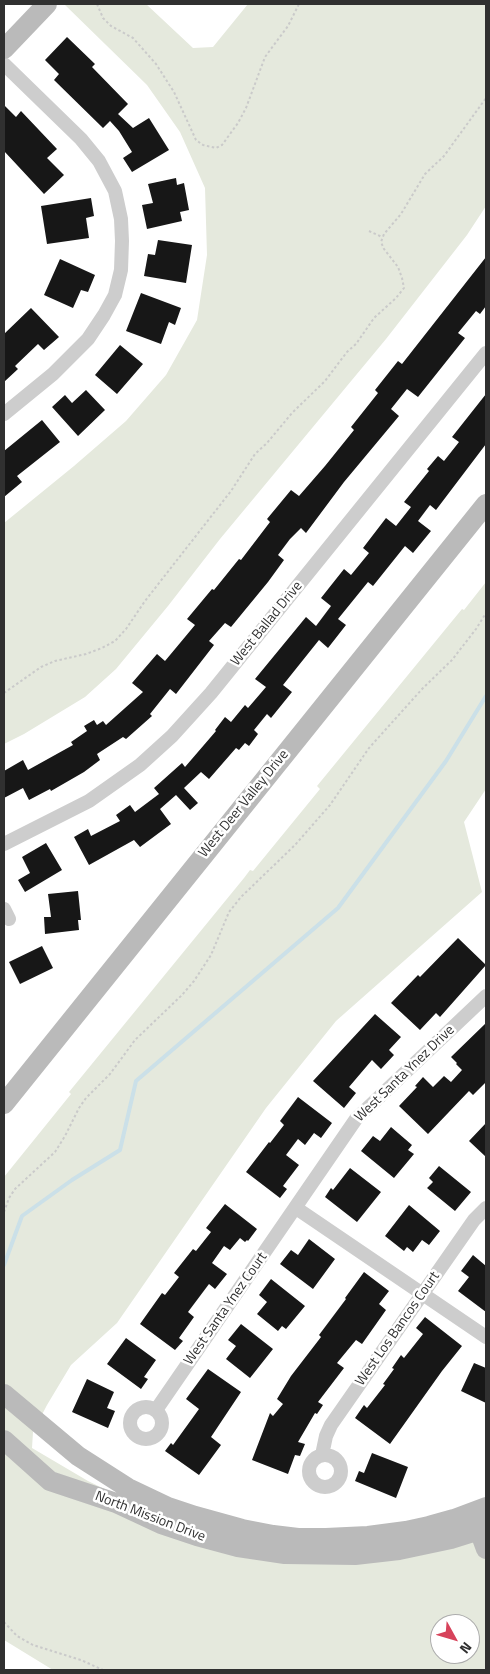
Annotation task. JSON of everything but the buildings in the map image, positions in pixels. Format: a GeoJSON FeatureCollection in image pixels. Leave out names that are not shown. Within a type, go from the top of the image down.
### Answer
{"type":"FeatureCollection","features":[{"type":"Feature","properties":{"kind":"street"},"geometry":{"type":"LineString","coordinates":[[4,49],[47,4]]}},
{"type":"Feature","properties":{"kind":"street"},"geometry":{"type":"LineString","coordinates":[[4,64],[81,139],[99,161],[115,191],[121,219],[122,241],[121,270],[115,295],[88,339],[53,374],[4,414]]}},
{"type":"Feature","properties":{"kind":"street","name":"West Ballad Drive"},"geometry":{"type":"LineString","coordinates":[[4,844],[89,801],[140,765],[172,736],[211,692],[486,353]]}},
{"type":"Feature","properties":{"kind":"street","name":"West Deer Valley Drive"},"geometry":{"type":"LineString","coordinates":[[4,1104],[486,504]]}},
{"type":"Feature","properties":{"kind":"street","name":"West Santa Ynez Drive"},"geometry":{"type":"LineString","coordinates":[[296,1208],[356,1119],[486,996]]}},
{"type":"Feature","properties":{"kind":"street"},"geometry":{"type":"LineString","coordinates":[[296,1208],[486,1337]]}},
{"type":"Feature","properties":{"kind":"street","name":"West Santa Ynez Court"},"geometry":{"type":"LineString","coordinates":[[156,1410],[296,1208]]}},
{"type":"Feature","properties":{"kind":"street","name":"West Los Bancos Court"},"geometry":{"type":"LineString","coordinates":[[322,1455],[326,1436],[331,1425],[474,1220],[486,1208]]}},
{"type":"Feature","properties":{"kind":"street","name":"North Mission Drive"},"geometry":{"type":"LineString","coordinates":[[4,1394],[78,1456],[128,1488],[168,1507],[242,1529],[273,1535],[326,1538],[368,1536],[481,1519]]}},
{"type":"Feature","properties":{"kind":"street","name":"North Mission Drive"},"geometry":{"type":"LineString","coordinates":[[4,1440],[55,1482]]}},
{"type":"Feature","properties":{"kind":"street","name":"North Mission Drive"},"geometry":{"type":"LineString","coordinates":[[4,1454],[20,1470],[116,1503],[161,1524],[238,1547],[285,1554],[333,1555],[385,1552],[451,1539],[481,1519]]}},
{"type":"Feature","properties":{"kind":"street"},"geometry":{"type":"LineString","coordinates":[[55,1482],[78,1456]]}},
{"type":"Feature","properties":{"kind":"street"},"geometry":{"type":"LineString","coordinates":[[481,1519],[486,1549]]}},
{"type":"Feature","properties":{"kind":"path"},"geometry":{"type":"LineString","coordinates":[[97,4],[103,18],[111,26],[133,38],[156,64],[174,92],[196,140],[210,148],[216,148],[222,145],[238,123],[246,108],[265,57],[288,26],[299,4]]}},
{"type":"Feature","properties":{"kind":"path"},"geometry":{"type":"LineString","coordinates":[[4,693],[41,667],[55,661],[102,648],[115,641],[231,491],[255,454],[267,443],[292,412],[325,381],[374,318],[404,288],[398,267],[381,242],[383,237],[401,214],[425,174],[444,156],[486,98]]}},
{"type":"Feature","properties":{"kind":"path"},"geometry":{"type":"LineString","coordinates":[[368,231],[383,237]]}},
{"type":"Feature","properties":{"kind":"path"},"geometry":{"type":"LineString","coordinates":[[4,1212],[15,1190],[55,1152],[86,1098],[110,1074],[135,1040],[194,981],[211,954],[229,912],[241,897],[319,818],[341,790],[369,748],[423,688],[452,660],[476,629],[486,612]]}},
{"type":"Feature","properties":{"kind":"path"},"geometry":{"type":"LineString","coordinates":[[4,1622],[17,1636],[33,1645],[81,1660],[103,1670]]}},
{"type":"Feature","properties":{"kind":"shaded area"},"geometry":{"type":"Polygon","coordinates":[[[64,4],[146,4],[193,48],[213,47],[248,4],[486,4],[486,206],[467,235],[386,339],[220,539],[116,669],[85,697],[4,744],[4,523],[126,421],[166,375],[197,320],[207,255],[205,188],[180,132],[147,85],[64,4]]]}},
{"type":"Feature","properties":{"kind":"shaded area"},"geometry":{"type":"Polygon","coordinates":[[[486,582],[486,789],[464,822],[482,892],[336,1021],[266,1108],[117,1323],[71,1365],[33,1432],[32,1448],[88,1481],[160,1516],[231,1539],[472,1521],[486,1562],[486,1670],[53,1670],[4,1640],[4,1177],[71,1094],[69,1092],[250,870],[253,871],[320,789],[317,786],[462,609],[464,610],[486,582]]]}},
{"type":"Feature","properties":{"kind":"waterway"},"geometry":{"type":"LineString","coordinates":[[4,1265],[22,1216],[72,1180],[120,1150],[136,1081],[338,908],[446,761],[486,696]]}}]}
